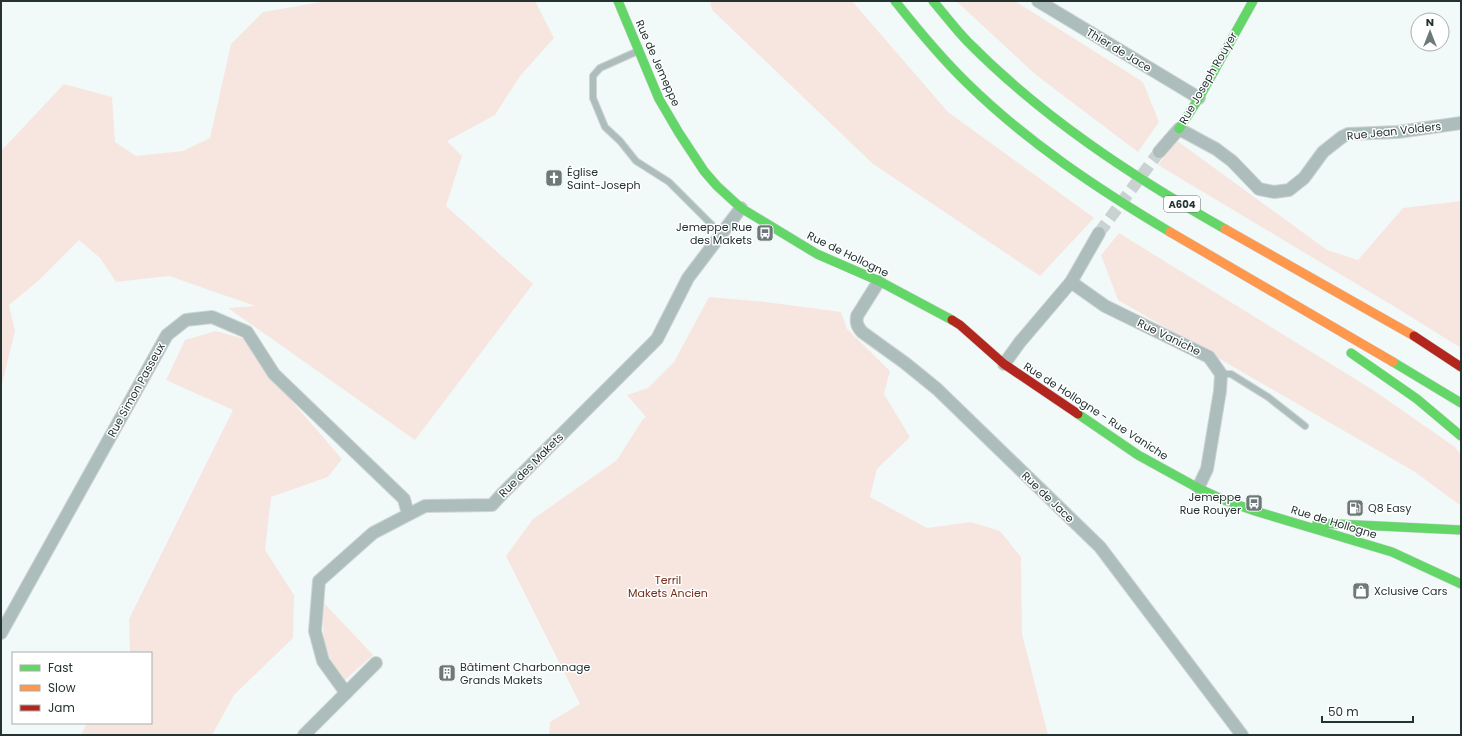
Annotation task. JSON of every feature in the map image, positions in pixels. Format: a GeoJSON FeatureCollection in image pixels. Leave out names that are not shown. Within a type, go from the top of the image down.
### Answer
{"type":"FeatureCollection","features":[{"type":"Feature","properties":{"kind":"main road","name":"Rue de Jemeppe"},"geometry":{"type":"LineString","coordinates":[[618,1],[659,99],[692,154]]}},
{"type":"Feature","properties":{"kind":"main road","name":"A604"},"geometry":{"type":"LineString","coordinates":[[895,1],[948,65],[992,106],[1038,144],[1088,180],[1223,263],[1394,362],[1461,403]]}},
{"type":"Feature","properties":{"kind":"main road","name":"A604"},"geometry":{"type":"LineString","coordinates":[[933,1],[968,42],[1011,82],[1055,119],[1105,155],[1169,197],[1407,332],[1461,367]]}},
{"type":"Feature","properties":{"kind":"main road","name":"Rue Joseph Rouyer"},"geometry":{"type":"LineString","coordinates":[[1179,129],[1199,98],[1252,1]]}},
{"type":"Feature","properties":{"kind":"main road","name":"Rue de Hollogne"},"geometry":{"type":"LineString","coordinates":[[692,154],[717,186],[741,208],[817,254],[879,281],[960,325],[1004,364]]}},
{"type":"Feature","properties":{"kind":"main road"},"geometry":{"type":"LineString","coordinates":[[1223,263],[1238,281]]}},
{"type":"Feature","properties":{"kind":"main road"},"geometry":{"type":"LineString","coordinates":[[1340,346],[1366,362],[1417,399],[1461,436]]}},
{"type":"Feature","properties":{"kind":"main road","name":"Rue de Hollogne - Rue Vaniche"},"geometry":{"type":"LineString","coordinates":[[1004,364],[1138,455],[1198,488]]}},
{"type":"Feature","properties":{"kind":"main road","name":"Rue de Hollogne"},"geometry":{"type":"LineString","coordinates":[[1198,488],[1224,500],[1287,521],[1392,552],[1426,566],[1461,584]]}},
{"type":"Feature","properties":{"kind":"main road"},"geometry":{"type":"LineString","coordinates":[[1287,521],[1360,526],[1461,530]]}},
{"type":"Feature","properties":{"kind":"street","name":"Thier de Jace"},"geometry":{"type":"LineString","coordinates":[[1038,1],[1199,98]]}},
{"type":"Feature","properties":{"kind":"street","name":"Rue Jean Volders"},"geometry":{"type":"LineString","coordinates":[[1179,129],[1216,149],[1232,161],[1259,189],[1274,192],[1288,190],[1299,182],[1309,172],[1323,152],[1342,136],[1348,134],[1398,132],[1461,123]]}},
{"type":"Feature","properties":{"kind":"street","name":"Rue Joseph Rouyer"},"geometry":{"type":"LineString","coordinates":[[1159,152],[1179,129]]}},
{"type":"Feature","properties":{"kind":"street","name":"Rue des Makets"},"geometry":{"type":"LineString","coordinates":[[346,693],[323,662],[315,632],[319,582],[373,532],[425,506],[492,505],[657,339],[688,278],[741,208]]}},
{"type":"Feature","properties":{"kind":"street"},"geometry":{"type":"LineString","coordinates":[[1004,364],[1020,342],[1071,282],[1099,233]]}},
{"type":"Feature","properties":{"kind":"street","name":"Rue de Jace"},"geometry":{"type":"LineString","coordinates":[[879,281],[857,316],[856,322],[858,327],[862,332],[905,363],[937,389],[1100,548],[1242,735]]}},
{"type":"Feature","properties":{"kind":"street","name":"Rue Vaniche"},"geometry":{"type":"LineString","coordinates":[[1071,282],[1105,306],[1209,357],[1220,374]]}},
{"type":"Feature","properties":{"kind":"street","name":"Rue Simon Passeux"},"geometry":{"type":"LineString","coordinates":[[1,633],[167,335],[186,320],[212,317],[247,332],[274,374],[404,499],[408,514]]}},
{"type":"Feature","properties":{"kind":"street"},"geometry":{"type":"LineString","coordinates":[[1198,488],[1207,468],[1220,391],[1220,374]]}},
{"type":"Feature","properties":{"kind":"street"},"geometry":{"type":"LineString","coordinates":[[304,735],[376,663]]}},
{"type":"Feature","properties":{"kind":"lane"},"geometry":{"type":"LineString","coordinates":[[639,51],[600,68],[593,76],[593,98],[605,127],[620,141],[636,161],[669,182],[721,234]]}},
{"type":"Feature","properties":{"kind":"lane"},"geometry":{"type":"LineString","coordinates":[[1220,374],[1231,374],[1262,393],[1305,426]]}},
{"type":"Feature","properties":{"kind":"green space"},"geometry":{"type":"Polygon","coordinates":[[[535,1],[554,38],[520,76],[495,115],[447,141],[462,156],[446,206],[533,284],[415,440],[228,308],[255,306],[169,276],[116,282],[100,258],[79,240],[37,282],[9,305],[15,331],[1,388],[1,151],[64,84],[112,97],[115,142],[136,156],[183,151],[210,138],[231,44],[263,12],[321,2],[535,1]]]}},
{"type":"Feature","properties":{"kind":"green space"},"geometry":{"type":"Polygon","coordinates":[[[710,1],[852,1],[948,112],[1094,218],[1040,276],[873,164],[712,10],[710,1]]]}},
{"type":"Feature","properties":{"kind":"green space"},"geometry":{"type":"Polygon","coordinates":[[[956,1],[1015,1],[1143,82],[1159,122],[1138,152],[1036,75],[956,1]]]}},
{"type":"Feature","properties":{"kind":"green space"},"geometry":{"type":"Polygon","coordinates":[[[1176,140],[1327,250],[1358,260],[1403,208],[1461,201],[1461,348],[1158,165],[1176,140]]]}},
{"type":"Feature","properties":{"kind":"green space"},"geometry":{"type":"Polygon","coordinates":[[[1119,233],[1373,390],[1455,447],[1461,455],[1461,506],[1415,472],[1118,300],[1101,255],[1119,233]]]}},
{"type":"Feature","properties":{"kind":"green space","name":"Terril Makets Ancien"},"geometry":{"type":"Polygon","coordinates":[[[709,297],[766,302],[841,312],[847,329],[890,371],[884,394],[910,437],[877,469],[870,497],[927,528],[971,522],[1000,531],[1021,557],[1022,634],[1048,735],[549,735],[550,722],[580,704],[506,556],[533,519],[617,460],[643,419],[646,417],[627,395],[648,388],[674,362],[709,297]]]}},
{"type":"Feature","properties":{"kind":"green space"},"geometry":{"type":"Polygon","coordinates":[[[216,331],[245,339],[271,377],[342,459],[328,477],[271,497],[265,550],[294,595],[293,638],[234,695],[212,735],[81,735],[86,724],[152,724],[152,652],[130,652],[129,619],[233,410],[166,380],[185,340],[216,331]]]}},
{"type":"Feature","properties":{"kind":"green space"},"geometry":{"type":"Polygon","coordinates":[[[322,601],[373,655],[345,680],[332,664],[324,643],[322,601]]]}},
{"type":"Feature","properties":{"kind":"tunnel"},"geometry":{"type":"LineString","coordinates":[[1099,233],[1159,152]]}},
{"type":"Feature","properties":{"kind":"traffic: fast"},"geometry":{"type":"LineString","coordinates":[[618,1],[659,99],[704,171],[717,186],[741,208],[817,254],[879,281],[952,320]]}},
{"type":"Feature","properties":{"kind":"traffic: fast"},"geometry":{"type":"LineString","coordinates":[[895,1],[948,64],[990,105],[1064,164],[1116,199],[1170,232]]}},
{"type":"Feature","properties":{"kind":"traffic: fast"},"geometry":{"type":"LineString","coordinates":[[933,1],[964,37],[997,70],[1058,121],[1157,189],[1225,229]]}},
{"type":"Feature","properties":{"kind":"traffic: fast"},"geometry":{"type":"LineString","coordinates":[[1179,129],[1199,98],[1253,1]]}},
{"type":"Feature","properties":{"kind":"traffic: fast"},"geometry":{"type":"LineString","coordinates":[[1351,353],[1417,399],[1461,436]]}},
{"type":"Feature","properties":{"kind":"traffic: fast"},"geometry":{"type":"LineString","coordinates":[[1393,362],[1461,403]]}},
{"type":"Feature","properties":{"kind":"traffic: fast"},"geometry":{"type":"LineString","coordinates":[[1078,414],[1138,455],[1198,488],[1224,500],[1255,511],[1392,552],[1461,584]]}},
{"type":"Feature","properties":{"kind":"traffic: fast"},"geometry":{"type":"LineString","coordinates":[[1317,523],[1461,530]]}},
{"type":"Feature","properties":{"kind":"traffic: slow"},"geometry":{"type":"LineString","coordinates":[[1225,229],[1414,336]]}},
{"type":"Feature","properties":{"kind":"traffic: slow"},"geometry":{"type":"LineString","coordinates":[[1170,232],[1393,362]]}},
{"type":"Feature","properties":{"kind":"traffic: jam"},"geometry":{"type":"LineString","coordinates":[[952,320],[960,325],[1004,364],[1078,414]]}},
{"type":"Feature","properties":{"kind":"traffic: jam"},"geometry":{"type":"LineString","coordinates":[[1414,336],[1461,367]]}},
{"type":"Feature","properties":{"kind":"place","name":"Église Saint-Joseph"},"geometry":{"type":"Point","coordinates":[554,178]}},
{"type":"Feature","properties":{"kind":"place","name":"Jemeppe Rue des Makets"},"geometry":{"type":"Point","coordinates":[765,233]}},
{"type":"Feature","properties":{"kind":"place","name":"Jemeppe Rue Rouyer"},"geometry":{"type":"Point","coordinates":[1254,503]}},
{"type":"Feature","properties":{"kind":"place","name":"Q8 Easy"},"geometry":{"type":"Point","coordinates":[1355,508]}},
{"type":"Feature","properties":{"kind":"place","name":"Xclusive Cars"},"geometry":{"type":"Point","coordinates":[1361,591]}},
{"type":"Feature","properties":{"kind":"place","name":"Bâtiment Charbonnage Grands Makets"},"geometry":{"type":"Point","coordinates":[447,673]}}]}
